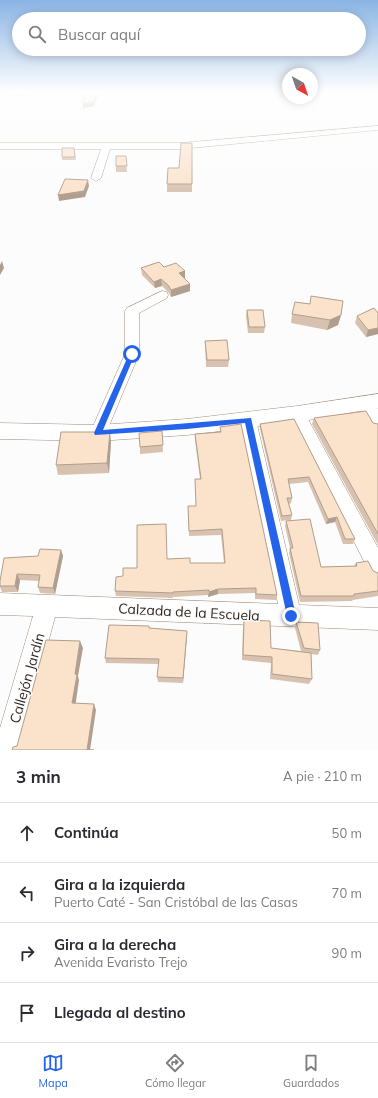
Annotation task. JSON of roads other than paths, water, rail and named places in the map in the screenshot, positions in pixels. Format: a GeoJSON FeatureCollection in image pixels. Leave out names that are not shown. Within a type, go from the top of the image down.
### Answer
{"type":"FeatureCollection","features":[{"type":"Feature","properties":{"kind":"main road"},"geometry":{"type":"LineString","coordinates":[[0,431],[98,433],[187,427],[297,414],[372,402]]}},
{"type":"Feature","properties":{"kind":"street"},"geometry":{"type":"LineString","coordinates":[[0,146],[180,146],[378,128]]}},
{"type":"Feature","properties":{"kind":"street"},"geometry":{"type":"LineString","coordinates":[[96,178],[106,146]]}},
{"type":"Feature","properties":{"kind":"street"},"geometry":{"type":"LineString","coordinates":[[98,433],[132,354],[132,311],[162,295]]}},
{"type":"Feature","properties":{"kind":"street"},"geometry":{"type":"LineString","coordinates":[[372,402],[378,424]]}},
{"type":"Feature","properties":{"kind":"street"},"geometry":{"type":"LineString","coordinates":[[297,414],[378,568]]}},
{"type":"Feature","properties":{"kind":"street"},"geometry":{"type":"LineString","coordinates":[[248,420],[291,616]]}},
{"type":"Feature","properties":{"kind":"street","name":"Calzada de la Escuela"},"geometry":{"type":"LineString","coordinates":[[0,604],[378,619]]}},
{"type":"Feature","properties":{"kind":"street","name":"Callejón Jardín"},"geometry":{"type":"LineString","coordinates":[[6,750],[47,605]]}}]}
